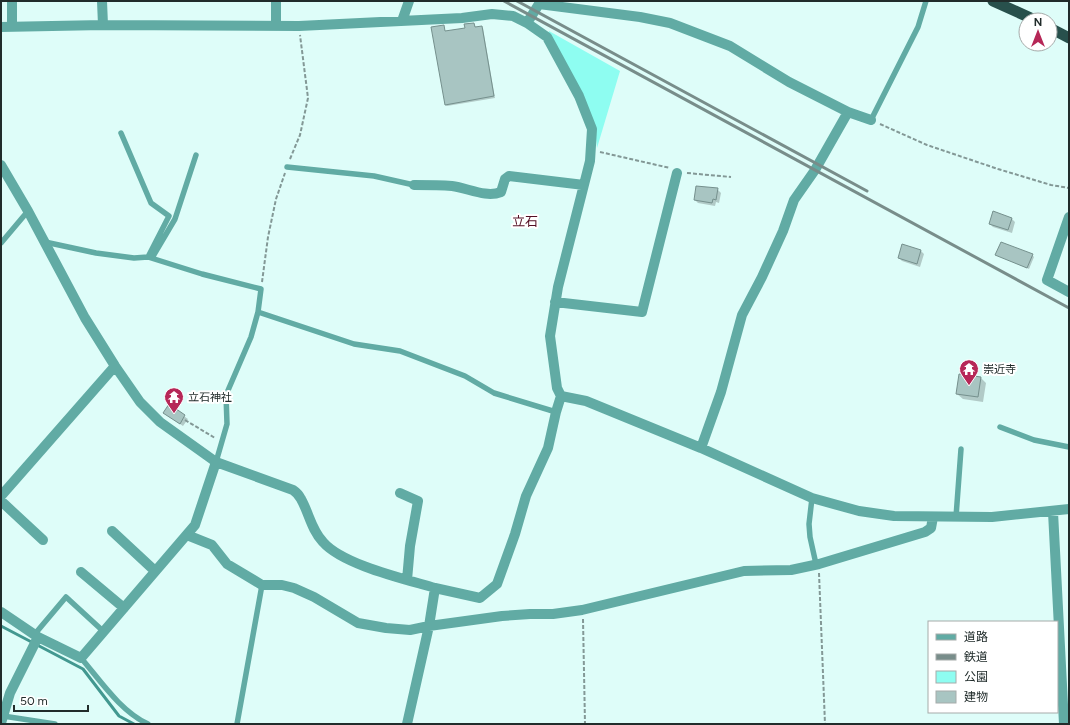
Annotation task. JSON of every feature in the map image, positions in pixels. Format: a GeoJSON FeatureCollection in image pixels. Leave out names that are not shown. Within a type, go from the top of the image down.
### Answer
{"type":"FeatureCollection","features":[{"type":"Feature","properties":{"kind":"highway"},"geometry":{"type":"LineString","coordinates":[[993,1],[1018,12]]}},
{"type":"Feature","properties":{"kind":"highway"},"geometry":{"type":"LineString","coordinates":[[1058,32],[1069,38]]}},
{"type":"Feature","properties":{"kind":"street"},"geometry":{"type":"LineString","coordinates":[[12,1],[12,27]]}},
{"type":"Feature","properties":{"kind":"street"},"geometry":{"type":"LineString","coordinates":[[102,1],[103,26]]}},
{"type":"Feature","properties":{"kind":"street"},"geometry":{"type":"LineString","coordinates":[[276,1],[276,26]]}},
{"type":"Feature","properties":{"kind":"street"},"geometry":{"type":"LineString","coordinates":[[402,21],[409,1]]}},
{"type":"Feature","properties":{"kind":"street"},"geometry":{"type":"LineString","coordinates":[[527,23],[538,2],[640,17],[670,23],[730,46],[790,82],[848,112],[872,120]]}},
{"type":"Feature","properties":{"kind":"street"},"geometry":{"type":"LineString","coordinates":[[1,28],[103,26],[299,26],[462,18],[492,14],[514,16],[547,37],[575,90],[592,129],[590,161],[558,287],[550,336],[557,388],[561,396],[548,448],[526,496],[516,534],[497,584],[480,598],[434,588],[407,580],[338,555],[323,542],[313,529],[301,497],[293,490],[216,462],[160,422],[140,402],[85,318],[45,242],[1,164]]}},
{"type":"Feature","properties":{"kind":"street"},"geometry":{"type":"LineString","coordinates":[[702,448],[721,392],[742,315],[783,231],[794,200],[815,170],[848,112]]}},
{"type":"Feature","properties":{"kind":"street"},"geometry":{"type":"LineString","coordinates":[[555,302],[642,312],[677,173]]}},
{"type":"Feature","properties":{"kind":"street"},"geometry":{"type":"LineString","coordinates":[[414,185],[452,186],[480,193],[496,194],[501,192],[505,179],[509,176],[584,185]]}},
{"type":"Feature","properties":{"kind":"street"},"geometry":{"type":"LineString","coordinates":[[1069,217],[1047,280],[1069,292]]}},
{"type":"Feature","properties":{"kind":"street"},"geometry":{"type":"LineString","coordinates":[[1,496],[115,366]]}},
{"type":"Feature","properties":{"kind":"street"},"geometry":{"type":"LineString","coordinates":[[561,396],[586,401],[702,448],[812,498],[859,511],[894,516],[992,517],[1053,512],[1069,509]]}},
{"type":"Feature","properties":{"kind":"street"},"geometry":{"type":"LineString","coordinates":[[1,612],[36,636],[81,658],[195,525],[216,462]]}},
{"type":"Feature","properties":{"kind":"street"},"geometry":{"type":"LineString","coordinates":[[400,493],[418,501],[410,546],[407,580]]}},
{"type":"Feature","properties":{"kind":"street"},"geometry":{"type":"LineString","coordinates":[[1,502],[43,540]]}},
{"type":"Feature","properties":{"kind":"street"},"geometry":{"type":"LineString","coordinates":[[1053,512],[1064,724]]}},
{"type":"Feature","properties":{"kind":"street"},"geometry":{"type":"LineString","coordinates":[[187,535],[212,545],[227,564],[262,585],[282,585],[294,588],[314,597],[358,622],[386,628],[410,630],[428,626],[502,616],[553,614],[582,610],[744,571],[791,570],[818,564],[925,532],[931,528],[933,517]]}},
{"type":"Feature","properties":{"kind":"street"},"geometry":{"type":"LineString","coordinates":[[112,531],[156,571]]}},
{"type":"Feature","properties":{"kind":"street"},"geometry":{"type":"LineString","coordinates":[[81,572],[124,608]]}},
{"type":"Feature","properties":{"kind":"street"},"geometry":{"type":"LineString","coordinates":[[407,724],[428,626],[434,588]]}},
{"type":"Feature","properties":{"kind":"street"},"geometry":{"type":"LineString","coordinates":[[2,720],[10,693],[36,636]]}},
{"type":"Feature","properties":{"kind":"lane"},"geometry":{"type":"LineString","coordinates":[[872,120],[918,27],[926,1]]}},
{"type":"Feature","properties":{"kind":"lane"},"geometry":{"type":"LineString","coordinates":[[121,132],[151,203],[169,216],[150,257]]}},
{"type":"Feature","properties":{"kind":"lane"},"geometry":{"type":"LineString","coordinates":[[150,257],[175,219],[196,155]]}},
{"type":"Feature","properties":{"kind":"lane"},"geometry":{"type":"LineString","coordinates":[[287,167],[374,176],[414,185]]}},
{"type":"Feature","properties":{"kind":"lane"},"geometry":{"type":"LineString","coordinates":[[1,243],[28,211]]}},
{"type":"Feature","properties":{"kind":"lane"},"geometry":{"type":"LineString","coordinates":[[45,242],[96,253],[134,258],[150,257],[202,274],[261,289],[258,312],[251,337],[226,395],[227,424],[216,462]]}},
{"type":"Feature","properties":{"kind":"lane"},"geometry":{"type":"LineString","coordinates":[[258,312],[354,344],[400,351],[465,376],[494,393],[556,412]]}},
{"type":"Feature","properties":{"kind":"lane"},"geometry":{"type":"LineString","coordinates":[[1000,426],[1034,440],[1069,447]]}},
{"type":"Feature","properties":{"kind":"lane"},"geometry":{"type":"LineString","coordinates":[[956,517],[961,449]]}},
{"type":"Feature","properties":{"kind":"lane"},"geometry":{"type":"LineString","coordinates":[[812,498],[809,524],[810,537],[818,564]]}},
{"type":"Feature","properties":{"kind":"lane"},"geometry":{"type":"LineString","coordinates":[[237,724],[262,585]]}},
{"type":"Feature","properties":{"kind":"lane"},"geometry":{"type":"LineString","coordinates":[[36,636],[66,597],[103,631]]}},
{"type":"Feature","properties":{"kind":"lane"},"geometry":{"type":"LineString","coordinates":[[81,658],[118,701],[139,720],[148,724]]}},
{"type":"Feature","properties":{"kind":"lane"},"geometry":{"type":"LineString","coordinates":[[2,720],[55,724]]}},
{"type":"Feature","properties":{"kind":"path"},"geometry":{"type":"LineString","coordinates":[[261,289],[268,237],[276,199],[300,135],[308,98],[299,26]]}},
{"type":"Feature","properties":{"kind":"path"},"geometry":{"type":"LineString","coordinates":[[872,120],[927,144],[1051,185],[1069,188]]}},
{"type":"Feature","properties":{"kind":"path"},"geometry":{"type":"LineString","coordinates":[[591,150],[670,168],[677,173],[731,177]]}},
{"type":"Feature","properties":{"kind":"path"},"geometry":{"type":"LineString","coordinates":[[185,420],[222,441]]}},
{"type":"Feature","properties":{"kind":"path"},"geometry":{"type":"LineString","coordinates":[[818,564],[825,724]]}},
{"type":"Feature","properties":{"kind":"path"},"geometry":{"type":"LineString","coordinates":[[582,610],[585,724]]}},
{"type":"Feature","properties":{"kind":"green space"},"geometry":{"type":"Polygon","coordinates":[[[549,31],[620,71],[597,148],[596,139],[548,34],[549,31]]]}},
{"type":"Feature","properties":{"kind":"building"},"geometry":{"type":"Polygon","coordinates":[[[474,23],[475,27],[482,26],[494,96],[445,105],[431,27],[444,25],[445,31],[465,28],[464,24],[474,23]]]}},
{"type":"Feature","properties":{"kind":"building"},"geometry":{"type":"Polygon","coordinates":[[[696,186],[718,188],[716,200],[713,199],[712,203],[694,200],[696,186]]]}},
{"type":"Feature","properties":{"kind":"building"},"geometry":{"type":"Polygon","coordinates":[[[993,211],[1012,218],[1008,230],[989,224],[993,211]]]}},
{"type":"Feature","properties":{"kind":"building"},"geometry":{"type":"Polygon","coordinates":[[[1001,242],[1033,254],[1027,268],[995,255],[1001,242]]]}},
{"type":"Feature","properties":{"kind":"building"},"geometry":{"type":"Polygon","coordinates":[[[902,244],[921,250],[917,264],[898,258],[902,244]]]}},
{"type":"Feature","properties":{"kind":"building","name":"崇近寺"},"geometry":{"type":"Polygon","coordinates":[[[959,374],[981,377],[978,397],[956,394],[959,374]]]}},
{"type":"Feature","properties":{"kind":"building","name":"立石神社"},"geometry":{"type":"Polygon","coordinates":[[[169,404],[185,415],[180,424],[163,413],[169,404]]]}},
{"type":"Feature","properties":{"kind":"waterway"},"geometry":{"type":"LineString","coordinates":[[1,626],[83,669],[119,716],[134,724]]}},
{"type":"Feature","properties":{"kind":"railway"},"geometry":{"type":"LineString","coordinates":[[504,1],[1069,308]]}},
{"type":"Feature","properties":{"kind":"railway"},"geometry":{"type":"LineString","coordinates":[[517,1],[867,191]]}},
{"type":"Feature","properties":{"kind":"place","name":"崇近寺"},"geometry":{"type":"Point","coordinates":[969,386]}},
{"type":"Feature","properties":{"kind":"place","name":"立石神社"},"geometry":{"type":"Point","coordinates":[174,414]}},
{"type":"Feature","properties":{"kind":"district","name":"立石"},"geometry":{"type":"Point","coordinates":[525,221]}}]}
